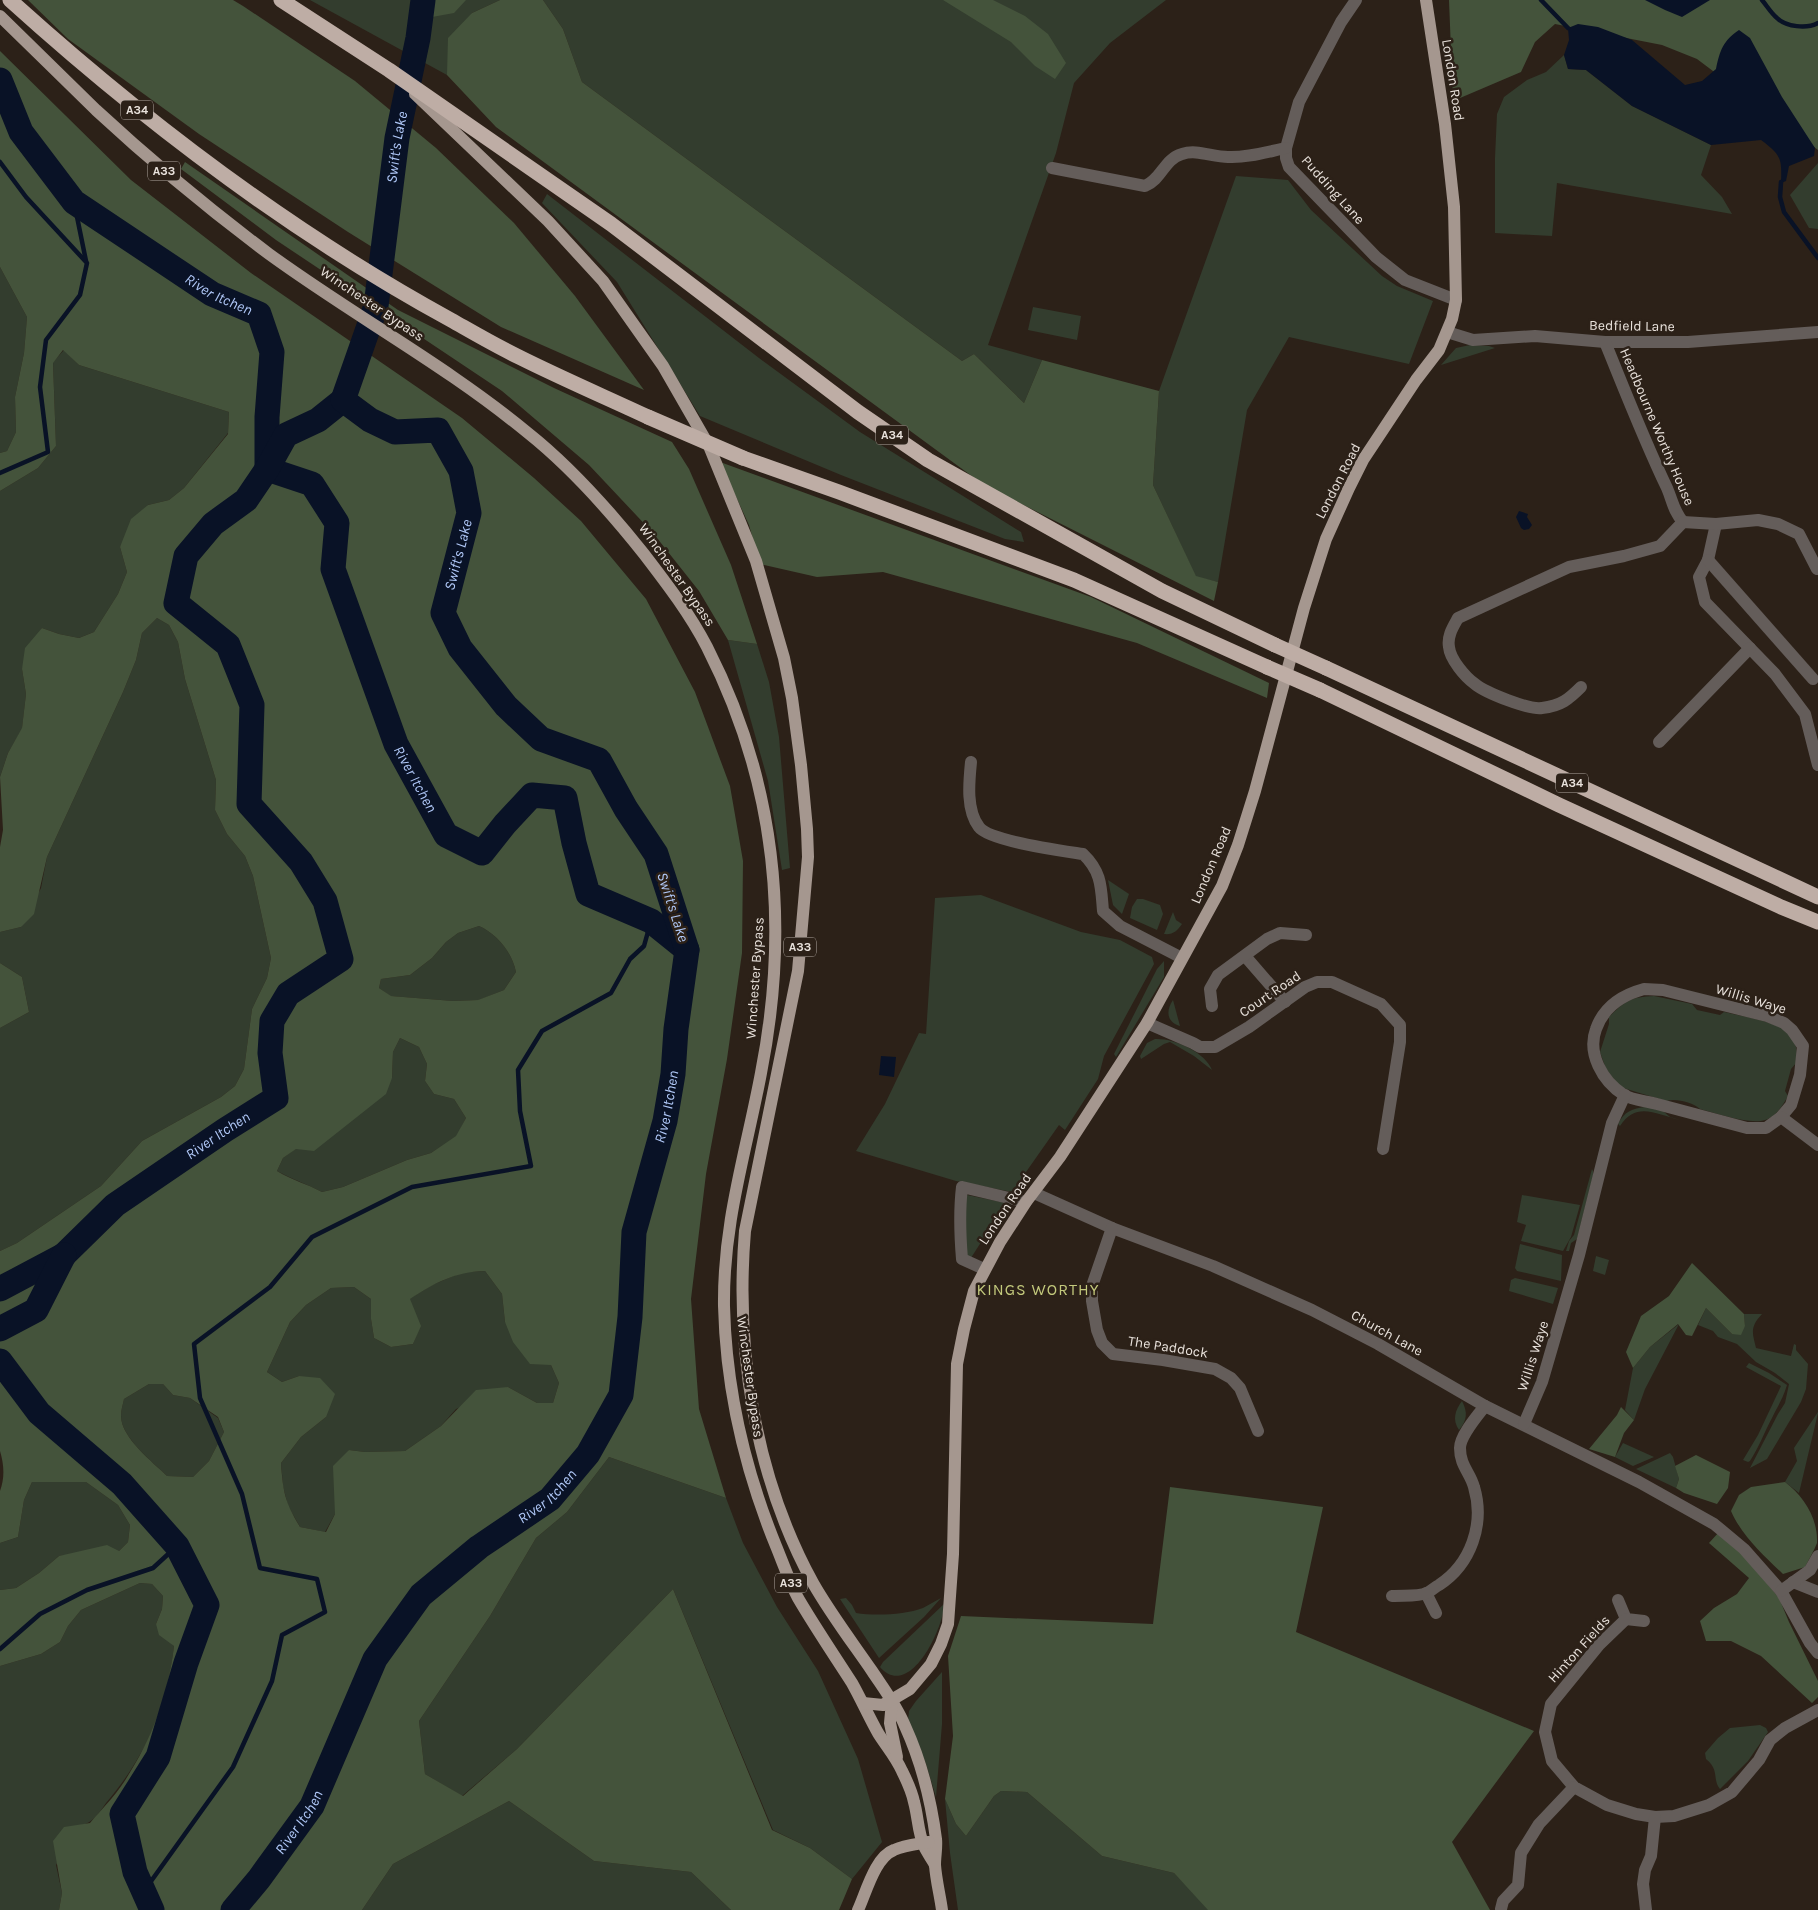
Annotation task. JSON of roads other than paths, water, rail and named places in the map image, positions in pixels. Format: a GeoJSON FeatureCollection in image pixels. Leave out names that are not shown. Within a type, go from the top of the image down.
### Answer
{"type":"FeatureCollection","features":[{"type":"Feature","properties":{"kind":"highway","name":"A34"},"geometry":{"type":"LineString","coordinates":[[10,0],[154,124],[211,167],[348,260],[416,301],[518,357],[648,417],[743,458],[1074,580],[1320,690],[1559,805],[1781,907],[1818,922]]}},
{"type":"Feature","properties":{"kind":"highway","name":"Winchester Bypass"},"geometry":{"type":"LineString","coordinates":[[281,0],[389,70]]}},
{"type":"Feature","properties":{"kind":"highway","name":"A34"},"geometry":{"type":"LineString","coordinates":[[389,70],[611,224],[858,412],[928,460],[1162,591],[1818,897]]}},
{"type":"Feature","properties":{"kind":"main road","name":"London Road"},"geometry":{"type":"LineString","coordinates":[[863,1704],[883,1705],[910,1689],[931,1664],[948,1624],[953,1554],[957,1364],[974,1291],[984,1270],[1030,1198],[1147,1024],[1222,886],[1256,791],[1304,608],[1326,539],[1363,460],[1416,380],[1439,350],[1448,332],[1456,300],[1454,207],[1426,0]]}},
{"type":"Feature","properties":{"kind":"main road","name":"Winchester Bypass"},"geometry":{"type":"LineString","coordinates":[[0,16],[99,112],[200,201],[268,253],[512,420],[546,449],[597,497],[644,554],[687,614],[707,648],[738,719],[754,769],[768,832],[776,901],[775,963],[770,1025],[760,1082],[735,1187],[726,1243],[724,1309],[734,1405],[744,1451],[766,1522],[794,1591],[863,1704]]}},
{"type":"Feature","properties":{"kind":"main road","name":"Winchester Bypass"},"geometry":{"type":"LineString","coordinates":[[389,70],[548,221],[603,281],[663,366],[709,446],[756,561],[784,658],[792,698],[800,756],[808,856],[798,971],[745,1231],[742,1266],[742,1317],[750,1392],[774,1495],[814,1583],[892,1700]]}},
{"type":"Feature","properties":{"kind":"main road"},"geometry":{"type":"LineString","coordinates":[[892,1700],[890,1723],[898,1764]]}},
{"type":"Feature","properties":{"kind":"main road","name":"A33"},"geometry":{"type":"LineString","coordinates":[[892,1700],[905,1724],[920,1764],[936,1840],[936,1865],[942,1910]]}},
{"type":"Feature","properties":{"kind":"main road","name":"A33"},"geometry":{"type":"LineString","coordinates":[[863,1704],[878,1733],[898,1764],[914,1798],[922,1843],[936,1865]]}},
{"type":"Feature","properties":{"kind":"main road"},"geometry":{"type":"LineString","coordinates":[[858,1910],[882,1858],[892,1850],[936,1840]]}},
{"type":"Feature","properties":{"kind":"street","name":"Pudding Lane"},"geometry":{"type":"LineString","coordinates":[[1356,0],[1341,22],[1300,102],[1286,148],[1286,158],[1289,167],[1376,257],[1405,280],[1456,300]]}},
{"type":"Feature","properties":{"kind":"street"},"geometry":{"type":"LineString","coordinates":[[1052,168],[1145,186],[1152,183],[1161,174],[1171,159],[1182,153],[1198,152],[1228,157],[1286,148]]}},
{"type":"Feature","properties":{"kind":"street","name":"Bedfield Lane"},"geometry":{"type":"LineString","coordinates":[[1448,332],[1473,340],[1535,336],[1605,342],[1688,342],[1818,332]]}},
{"type":"Feature","properties":{"kind":"street","name":"Headbourne Worthy House"},"geometry":{"type":"LineString","coordinates":[[1605,342],[1652,456],[1670,494],[1676,514],[1683,522],[1716,524],[1758,520],[1778,524],[1799,534],[1817,569]]}},
{"type":"Feature","properties":{"kind":"street","name":"Headbourne Worthy House"},"geometry":{"type":"LineString","coordinates":[[1581,686],[1566,701],[1554,706],[1540,709],[1515,703],[1475,684],[1454,660],[1448,647],[1449,635],[1458,618],[1569,567],[1624,556],[1660,546],[1683,522]]}},
{"type":"Feature","properties":{"kind":"street"},"geometry":{"type":"LineString","coordinates":[[1716,524],[1708,560],[1699,577],[1706,602],[1775,674],[1805,714],[1818,765]]}},
{"type":"Feature","properties":{"kind":"street"},"geometry":{"type":"LineString","coordinates":[[1708,560],[1813,679]]}},
{"type":"Feature","properties":{"kind":"street"},"geometry":{"type":"LineString","coordinates":[[1659,742],[1750,648]]}},
{"type":"Feature","properties":{"kind":"street"},"geometry":{"type":"LineString","coordinates":[[971,762],[970,803],[974,820],[980,830],[1010,840],[1083,854],[1092,862],[1099,875],[1103,911],[1120,926],[1182,958]]}},
{"type":"Feature","properties":{"kind":"street"},"geometry":{"type":"LineString","coordinates":[[1212,1006],[1210,989],[1218,976],[1267,939],[1280,933],[1306,935]]}},
{"type":"Feature","properties":{"kind":"street"},"geometry":{"type":"LineString","coordinates":[[1245,956],[1285,1002]]}},
{"type":"Feature","properties":{"kind":"street","name":"Court Road"},"geometry":{"type":"LineString","coordinates":[[1147,1024],[1193,1043],[1200,1048],[1215,1047],[1305,987],[1317,982],[1332,982],[1381,1004],[1400,1024],[1400,1042],[1383,1149]]}},
{"type":"Feature","properties":{"kind":"street","name":"Willis Waye"},"geometry":{"type":"LineString","coordinates":[[1644,988],[1663,990],[1767,1016],[1784,1023],[1792,1030],[1803,1046],[1800,1075],[1791,1105],[1781,1117],[1766,1128],[1746,1128],[1624,1095],[1606,1079],[1599,1068],[1593,1043],[1598,1022],[1606,1010],[1628,993],[1644,988]]}},
{"type":"Feature","properties":{"kind":"street","name":"Willis Waye"},"geometry":{"type":"LineString","coordinates":[[1524,1424],[1542,1382],[1579,1255],[1612,1123],[1624,1095]]}},
{"type":"Feature","properties":{"kind":"street"},"geometry":{"type":"LineString","coordinates":[[1781,1117],[1818,1145]]}},
{"type":"Feature","properties":{"kind":"street","name":"Church Lane"},"geometry":{"type":"LineString","coordinates":[[984,1270],[962,1260],[959,1204],[962,1187],[1030,1198],[1212,1266],[1312,1310],[1378,1344],[1485,1406],[1639,1482],[1714,1524],[1744,1549],[1781,1591],[1810,1643],[1818,1653]]}},
{"type":"Feature","properties":{"kind":"street","name":"The Paddock"},"geometry":{"type":"LineString","coordinates":[[1112,1228],[1092,1286],[1092,1301],[1097,1330],[1102,1343],[1114,1354],[1215,1369],[1230,1378],[1240,1388],[1258,1431]]}},
{"type":"Feature","properties":{"kind":"street"},"geometry":{"type":"LineString","coordinates":[[1392,1596],[1426,1594],[1449,1578],[1465,1559],[1472,1546],[1477,1529],[1476,1498],[1474,1486],[1461,1463],[1460,1446],[1466,1432],[1485,1406]]}},
{"type":"Feature","properties":{"kind":"street"},"geometry":{"type":"LineString","coordinates":[[1781,1591],[1810,1570],[1818,1556]]}},
{"type":"Feature","properties":{"kind":"street"},"geometry":{"type":"LineString","coordinates":[[1793,1582],[1818,1592]]}},
{"type":"Feature","properties":{"kind":"street"},"geometry":{"type":"LineString","coordinates":[[1426,1594],[1436,1613]]}},
{"type":"Feature","properties":{"kind":"street","name":"Hinton Fields"},"geometry":{"type":"LineString","coordinates":[[1618,1600],[1626,1619]]}},
{"type":"Feature","properties":{"kind":"street","name":"Hinton Fields"},"geometry":{"type":"LineString","coordinates":[[1626,1619],[1644,1621]]}},
{"type":"Feature","properties":{"kind":"street","name":"Hinton Fields"},"geometry":{"type":"LineString","coordinates":[[1626,1619],[1599,1645],[1551,1704],[1545,1732],[1552,1761],[1574,1787],[1607,1805],[1636,1814],[1655,1817],[1674,1816],[1704,1807],[1732,1792],[1759,1760],[1770,1740],[1786,1728],[1818,1710]]}},
{"type":"Feature","properties":{"kind":"street"},"geometry":{"type":"LineString","coordinates":[[1501,1909],[1503,1902],[1518,1884],[1521,1853],[1539,1824],[1574,1787]]}},
{"type":"Feature","properties":{"kind":"street"},"geometry":{"type":"LineString","coordinates":[[1646,1910],[1643,1884],[1645,1870],[1651,1856],[1655,1817]]}},
{"type":"Feature","properties":{"kind":"water"},"geometry":{"type":"Polygon","coordinates":[[[1645,0],[1710,0],[1682,17],[1645,0]]]}},
{"type":"Feature","properties":{"kind":"water"},"geometry":{"type":"Polygon","coordinates":[[[1578,24],[1598,27],[1632,40],[1685,85],[1702,81],[1716,69],[1723,46],[1739,30],[1750,38],[1782,97],[1815,148],[1814,156],[1789,166],[1786,181],[1781,183],[1779,158],[1761,140],[1711,145],[1632,106],[1586,70],[1568,69],[1564,55],[1569,40],[1568,28],[1578,24]]]}},
{"type":"Feature","properties":{"kind":"water"},"geometry":{"type":"Polygon","coordinates":[[[1519,511],[1528,514],[1527,517],[1532,525],[1529,529],[1524,530],[1521,528],[1516,517],[1519,511]]]}},
{"type":"Feature","properties":{"kind":"water"},"geometry":{"type":"Polygon","coordinates":[[[881,1056],[896,1057],[894,1077],[879,1075],[881,1056]]]}},
{"type":"Feature","properties":{"kind":"waterway","name":"Swift's Lake"},"geometry":{"type":"LineString","coordinates":[[233,1910],[259,1879],[312,1806],[375,1659],[421,1595],[479,1547],[550,1499],[588,1454],[621,1395],[630,1317],[634,1232],[665,1121],[673,1074],[676,1029],[687,950],[656,854],[626,809],[599,760],[541,739],[506,706],[460,648],[443,613],[469,513],[461,471],[438,430],[395,432],[370,420],[343,400],[376,306],[397,138],[418,38],[423,0]]}},
{"type":"Feature","properties":{"kind":"waterway"},"geometry":{"type":"LineString","coordinates":[[1541,0],[1568,28]]}},
{"type":"Feature","properties":{"kind":"waterway"},"geometry":{"type":"LineString","coordinates":[[1762,0],[1781,21],[1791,25],[1803,26],[1818,23]]}},
{"type":"Feature","properties":{"kind":"waterway","name":"River Itchen"},"geometry":{"type":"LineString","coordinates":[[0,80],[21,132],[74,202],[212,294],[259,314],[272,352],[267,417],[267,467]]}},
{"type":"Feature","properties":{"kind":"waterway"},"geometry":{"type":"LineString","coordinates":[[0,162],[26,197],[87,263],[80,295],[46,340],[40,387],[48,452],[0,473]]}},
{"type":"Feature","properties":{"kind":"waterway"},"geometry":{"type":"LineString","coordinates":[[1781,182],[1780,197],[1784,212],[1818,258]]}},
{"type":"Feature","properties":{"kind":"waterway","name":"River Itchen"},"geometry":{"type":"LineString","coordinates":[[74,202],[86,261]]}},
{"type":"Feature","properties":{"kind":"waterway","name":"River Itchen"},"geometry":{"type":"LineString","coordinates":[[0,1289],[64,1255],[115,1205],[225,1130],[276,1098],[270,1053],[272,1021],[288,994],[341,959],[325,901],[301,862],[249,804],[252,705],[228,645],[176,603],[186,556],[213,524],[246,500],[267,469],[286,435],[318,420],[343,400]]}},
{"type":"Feature","properties":{"kind":"waterway","name":"River Itchen"},"geometry":{"type":"LineString","coordinates":[[267,469],[312,484],[337,523],[333,569],[396,744],[446,835],[482,853],[505,824],[532,795],[565,798],[574,843],[588,894],[651,921],[687,950]]}},
{"type":"Feature","properties":{"kind":"waterway"},"geometry":{"type":"LineString","coordinates":[[144,1891],[233,1767],[272,1681],[282,1635],[325,1612],[317,1579],[260,1568],[242,1494],[200,1398],[194,1344],[270,1287],[312,1237],[412,1187],[531,1166],[520,1111],[518,1070],[542,1031],[611,993],[630,959],[644,946],[651,921]]}},
{"type":"Feature","properties":{"kind":"waterway","name":"River Itchen"},"geometry":{"type":"LineString","coordinates":[[0,1329],[36,1310],[64,1255]]}},
{"type":"Feature","properties":{"kind":"waterway","name":"River Itchen"},"geometry":{"type":"LineString","coordinates":[[0,1361],[39,1413],[122,1484],[177,1546],[207,1605],[186,1663],[158,1757],[122,1814],[135,1872],[152,1910]]}},
{"type":"Feature","properties":{"kind":"waterway"},"geometry":{"type":"LineString","coordinates":[[0,1649],[40,1614],[87,1590],[153,1568],[177,1546]]}},
{"type":"Feature","properties":{"kind":"district","name":"KINGS WORTHY"},"geometry":{"type":"Point","coordinates":[1038,1289]}}]}
